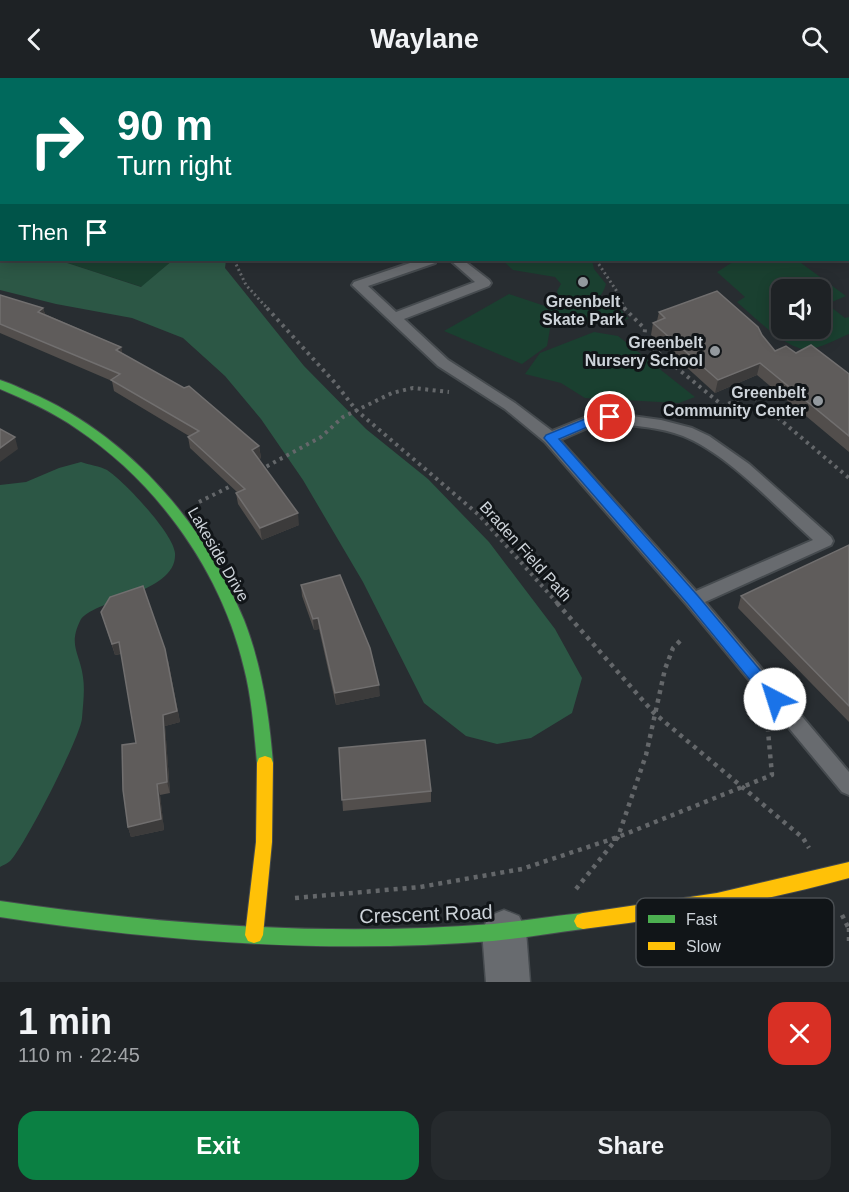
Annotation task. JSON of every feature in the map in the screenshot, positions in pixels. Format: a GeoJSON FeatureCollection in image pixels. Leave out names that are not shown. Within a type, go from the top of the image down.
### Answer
{"type":"FeatureCollection","features":[{"type":"Feature","properties":{"kind":"street","name":"Lakeside Drive"},"geometry":{"type":"LineString","coordinates":[[0,384],[66,417],[123,457],[177,513],[225,591],[244,636],[257,686],[265,755],[265,833],[254,935]]}},
{"type":"Feature","properties":{"kind":"street","name":"Crescent Road"},"geometry":{"type":"LineString","coordinates":[[732,898],[824,878],[849,870]]}},
{"type":"Feature","properties":{"kind":"street","name":"Crescent Road"},"geometry":{"type":"LineString","coordinates":[[0,909],[48,918],[155,929],[254,935],[375,936],[504,931],[636,914]]}},
{"type":"Feature","properties":{"kind":"street"},"geometry":{"type":"LineString","coordinates":[[504,931],[508,982]]}},
{"type":"Feature","properties":{"kind":"lane"},"geometry":{"type":"LineString","coordinates":[[427,261],[358,285],[443,363],[510,406],[550,438],[693,600],[849,786]]}},
{"type":"Feature","properties":{"kind":"lane"},"geometry":{"type":"LineString","coordinates":[[394,318],[484,283],[457,261]]}},
{"type":"Feature","properties":{"kind":"lane"},"geometry":{"type":"LineString","coordinates":[[550,438],[589,422],[610,417],[661,425],[687,432],[704,440],[743,468],[825,541],[693,600]]}},
{"type":"Feature","properties":{"kind":"path","name":"Braden Field Path"},"geometry":{"type":"LineString","coordinates":[[235,261],[253,293],[336,384],[356,410],[479,515],[654,713],[803,838],[811,851]]}},
{"type":"Feature","properties":{"kind":"path"},"geometry":{"type":"LineString","coordinates":[[596,261],[616,290],[623,307],[645,329],[644,341],[722,406],[750,394],[849,478]]}},
{"type":"Feature","properties":{"kind":"path"},"geometry":{"type":"LineString","coordinates":[[257,472],[321,437],[343,417],[403,390],[441,390],[459,395]]}},
{"type":"Feature","properties":{"kind":"path"},"geometry":{"type":"LineString","coordinates":[[177,513],[238,482]]}},
{"type":"Feature","properties":{"kind":"path"},"geometry":{"type":"LineString","coordinates":[[573,922],[570,902],[579,883],[618,837],[646,755],[665,669],[673,648],[683,638]]}},
{"type":"Feature","properties":{"kind":"path"},"geometry":{"type":"LineString","coordinates":[[294,898],[420,887],[522,869],[618,837],[772,775],[768,731]]}},
{"type":"Feature","properties":{"kind":"path"},"geometry":{"type":"LineString","coordinates":[[842,915],[849,929],[849,940]]}},
{"type":"Feature","properties":{"kind":"green space"},"geometry":{"type":"Polygon","coordinates":[[[0,261],[61,261],[141,287],[172,261],[226,261],[225,268],[304,366],[366,429],[428,479],[489,542],[555,629],[582,678],[572,713],[531,738],[497,744],[466,736],[424,703],[363,582],[303,480],[261,419],[225,376],[183,338],[132,318],[56,304],[0,290],[0,261]]]}},
{"type":"Feature","properties":{"kind":"green space"},"geometry":{"type":"Polygon","coordinates":[[[61,261],[172,261],[142,287],[61,261]]]}},
{"type":"Feature","properties":{"kind":"green space","name":"Greenbelt Skate Park"},"geometry":{"type":"Polygon","coordinates":[[[503,261],[592,261],[594,269],[606,284],[598,298],[593,302],[580,305],[558,295],[557,291],[561,284],[555,277],[513,270],[503,261]]]}},
{"type":"Feature","properties":{"kind":"green space"},"geometry":{"type":"Polygon","coordinates":[[[734,261],[798,261],[823,279],[771,279],[771,331],[737,302],[745,297],[717,272],[734,261]]]}},
{"type":"Feature","properties":{"kind":"green space"},"geometry":{"type":"Polygon","coordinates":[[[831,285],[846,296],[831,302],[831,285]]]}},
{"type":"Feature","properties":{"kind":"green space"},"geometry":{"type":"Polygon","coordinates":[[[509,294],[554,309],[598,308],[610,298],[629,319],[577,324],[551,323],[547,346],[522,364],[444,331],[509,294]]]}},
{"type":"Feature","properties":{"kind":"green space"},"geometry":{"type":"Polygon","coordinates":[[[831,307],[845,318],[849,317],[849,334],[808,349],[783,339],[831,339],[831,307]]]}},
{"type":"Feature","properties":{"kind":"green space"},"geometry":{"type":"Polygon","coordinates":[[[594,332],[618,336],[695,397],[679,403],[585,398],[561,383],[525,374],[540,353],[594,332]]]}},
{"type":"Feature","properties":{"kind":"green space"},"geometry":{"type":"Polygon","coordinates":[[[81,462],[107,470],[125,485],[166,533],[175,553],[172,567],[163,578],[149,587],[88,613],[80,621],[75,637],[84,682],[82,718],[79,729],[63,767],[28,834],[11,860],[0,867],[0,485],[26,482],[59,468],[81,462]]]}},
{"type":"Feature","properties":{"kind":"building"},"geometry":{"type":"Polygon","coordinates":[[[717,291],[758,327],[775,351],[786,346],[796,353],[811,345],[849,374],[849,436],[760,363],[718,380],[653,323],[665,318],[659,312],[717,291]]]}},
{"type":"Feature","properties":{"kind":"building"},"geometry":{"type":"Polygon","coordinates":[[[0,295],[43,308],[38,312],[121,347],[116,350],[184,388],[189,386],[259,446],[252,450],[298,513],[260,528],[236,493],[245,489],[188,437],[199,431],[111,380],[120,374],[0,324],[0,295]]]}},
{"type":"Feature","properties":{"kind":"building"},"geometry":{"type":"Polygon","coordinates":[[[0,429],[15,437],[0,448],[0,429]]]}},
{"type":"Feature","properties":{"kind":"building"},"geometry":{"type":"Polygon","coordinates":[[[849,545],[849,706],[741,596],[849,545]]]}},
{"type":"Feature","properties":{"kind":"building"},"geometry":{"type":"Polygon","coordinates":[[[340,575],[370,648],[379,685],[335,693],[318,618],[313,619],[301,585],[340,575]]]}},
{"type":"Feature","properties":{"kind":"building"},"geometry":{"type":"Polygon","coordinates":[[[143,586],[165,649],[177,711],[163,715],[167,782],[157,784],[161,819],[128,827],[123,790],[122,745],[136,743],[119,642],[112,644],[101,612],[110,597],[143,586]]]}},
{"type":"Feature","properties":{"kind":"building"},"geometry":{"type":"Polygon","coordinates":[[[425,740],[431,791],[342,800],[339,748],[425,740]]]}},
{"type":"Feature","properties":{"kind":"traffic: fast"},"geometry":{"type":"LineString","coordinates":[[0,384],[59,412],[92,433],[130,465],[164,500],[193,538],[217,578],[237,621],[251,666],[261,714],[265,763]]}},
{"type":"Feature","properties":{"kind":"traffic: fast"},"geometry":{"type":"LineString","coordinates":[[0,909],[180,931],[302,937],[362,938],[483,933],[583,921]]}},
{"type":"Feature","properties":{"kind":"traffic: slow"},"geometry":{"type":"LineString","coordinates":[[254,935],[264,842],[265,763]]}},
{"type":"Feature","properties":{"kind":"traffic: slow"},"geometry":{"type":"LineString","coordinates":[[731,898],[849,870]]}},
{"type":"Feature","properties":{"kind":"traffic: slow"},"geometry":{"type":"LineString","coordinates":[[583,921],[636,914]]}},
{"type":"Feature","properties":{"kind":"place","name":"Greenbelt Skate Park"},"geometry":{"type":"Point","coordinates":[583,282]}},
{"type":"Feature","properties":{"kind":"place","name":"Greenbelt Nursery School"},"geometry":{"type":"Point","coordinates":[715,351]}},
{"type":"Feature","properties":{"kind":"place","name":"Greenbelt Community Center"},"geometry":{"type":"Point","coordinates":[818,401]}},
{"type":"Feature","properties":{"kind":"route"},"geometry":{"type":"LineString","coordinates":[[610,417],[589,422],[550,438],[693,600],[775,699]]}}]}
